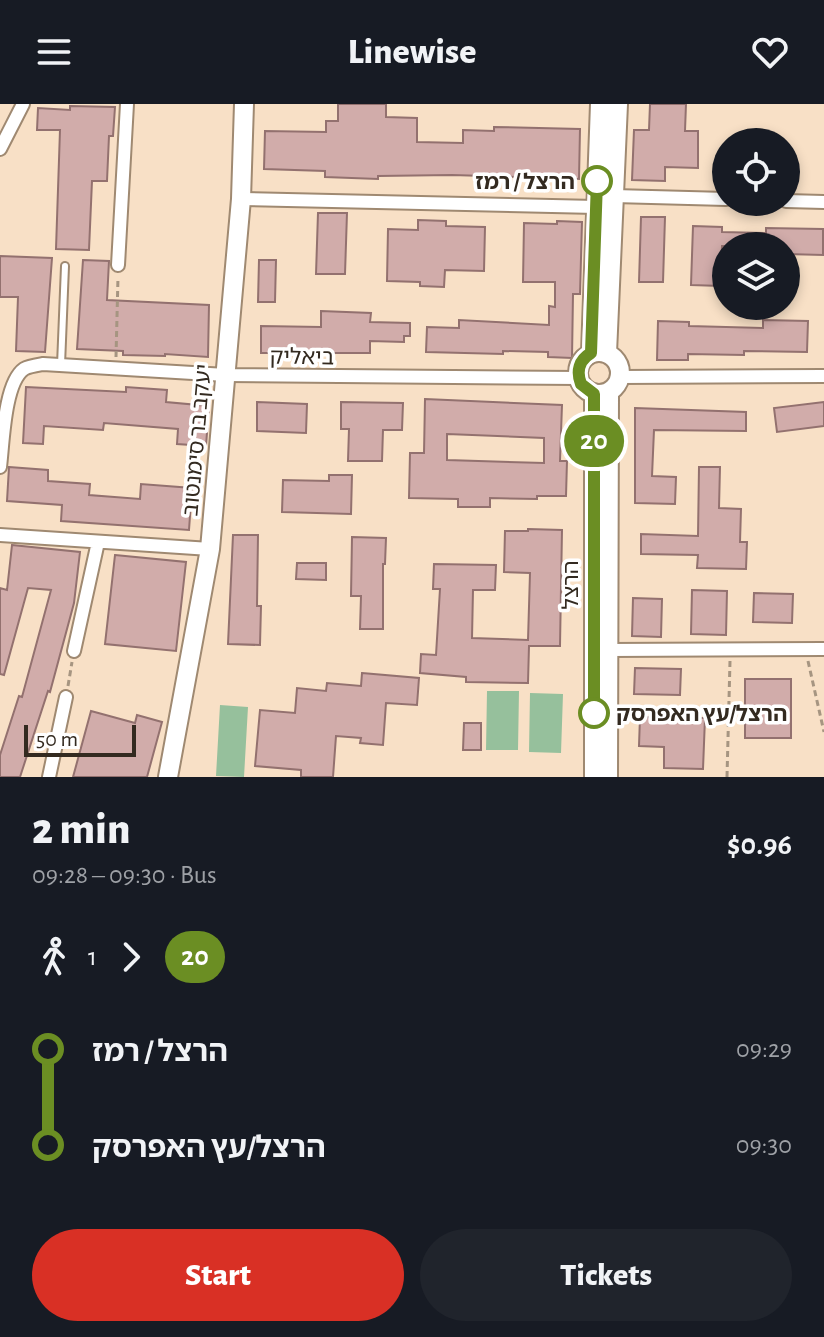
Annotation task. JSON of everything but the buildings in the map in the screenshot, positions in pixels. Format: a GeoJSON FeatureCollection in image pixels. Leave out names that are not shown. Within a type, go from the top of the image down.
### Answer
{"type":"FeatureCollection","features":[{"type":"Feature","properties":{"kind":"street"},"geometry":{"type":"LineString","coordinates":[[0,149],[23,104]]}},
{"type":"Feature","properties":{"kind":"street"},"geometry":{"type":"LineString","coordinates":[[118,265],[127,104]]}},
{"type":"Feature","properties":{"kind":"street","name":"יעקב בר סימנטוב"},"geometry":{"type":"LineString","coordinates":[[168,777],[210,549],[241,199],[244,104]]}},
{"type":"Feature","properties":{"kind":"street"},"geometry":{"type":"LineString","coordinates":[[599,353],[596,207],[600,104]]}},
{"type":"Feature","properties":{"kind":"street"},"geometry":{"type":"LineString","coordinates":[[599,353],[614,196],[618,104]]}},
{"type":"Feature","properties":{"kind":"street"},"geometry":{"type":"LineString","coordinates":[[614,196],[712,199]]}},
{"type":"Feature","properties":{"kind":"street"},"geometry":{"type":"LineString","coordinates":[[241,199],[596,207]]}},
{"type":"Feature","properties":{"kind":"street"},"geometry":{"type":"LineString","coordinates":[[800,201],[824,202]]}},
{"type":"Feature","properties":{"kind":"street"},"geometry":{"type":"LineString","coordinates":[[608,388],[617,360],[599,353],[582,361],[579,378],[584,388],[608,388],[824,376]]}},
{"type":"Feature","properties":{"kind":"street","name":"ביאליק"},"geometry":{"type":"LineString","coordinates":[[0,467],[10,392],[15,379],[25,367],[43,364],[226,375],[579,378]]}},
{"type":"Feature","properties":{"kind":"street","name":"הרצל"},"geometry":{"type":"LineString","coordinates":[[608,388],[608,777]]}},
{"type":"Feature","properties":{"kind":"street","name":"הרצל"},"geometry":{"type":"LineString","coordinates":[[594,777],[608,388]]}},
{"type":"Feature","properties":{"kind":"street"},"geometry":{"type":"LineString","coordinates":[[0,535],[210,549]]}},
{"type":"Feature","properties":{"kind":"street"},"geometry":{"type":"LineString","coordinates":[[74,651],[98,542]]}},
{"type":"Feature","properties":{"kind":"street"},"geometry":{"type":"LineString","coordinates":[[608,650],[824,649]]}},
{"type":"Feature","properties":{"kind":"street"},"geometry":{"type":"LineString","coordinates":[[49,777],[66,697]]}},
{"type":"Feature","properties":{"kind":"lane"},"geometry":{"type":"LineString","coordinates":[[61,365],[65,266]]}},
{"type":"Feature","properties":{"kind":"path"},"geometry":{"type":"LineString","coordinates":[[116,368],[118,265]]}},
{"type":"Feature","properties":{"kind":"path"},"geometry":{"type":"LineString","coordinates":[[727,777],[730,649]]}},
{"type":"Feature","properties":{"kind":"path"},"geometry":{"type":"LineString","coordinates":[[805,649],[824,732]]}},
{"type":"Feature","properties":{"kind":"path"},"geometry":{"type":"LineString","coordinates":[[66,697],[74,651]]}},
{"type":"Feature","properties":{"kind":"green space"},"geometry":{"type":"Polygon","coordinates":[[[487,691],[519,691],[518,750],[486,750],[487,691]]]}},
{"type":"Feature","properties":{"kind":"green space"},"geometry":{"type":"Polygon","coordinates":[[[530,693],[563,694],[561,753],[529,752],[530,693]]]}},
{"type":"Feature","properties":{"kind":"green space"},"geometry":{"type":"Polygon","coordinates":[[[220,705],[248,707],[244,777],[216,776],[220,705]]]}},
{"type":"Feature","properties":{"kind":"bus line","name":"20"},"geometry":{"type":"LineString","coordinates":[[594,713],[594,394],[581,384],[578,372],[582,361],[591,353],[597,181]]}},
{"type":"Feature","properties":{"kind":"place","name":"הרצל / רמז"},"geometry":{"type":"Point","coordinates":[597,181]}},
{"type":"Feature","properties":{"kind":"place","name":"הרצל/עץ האפרסק"},"geometry":{"type":"Point","coordinates":[594,713]}}]}
